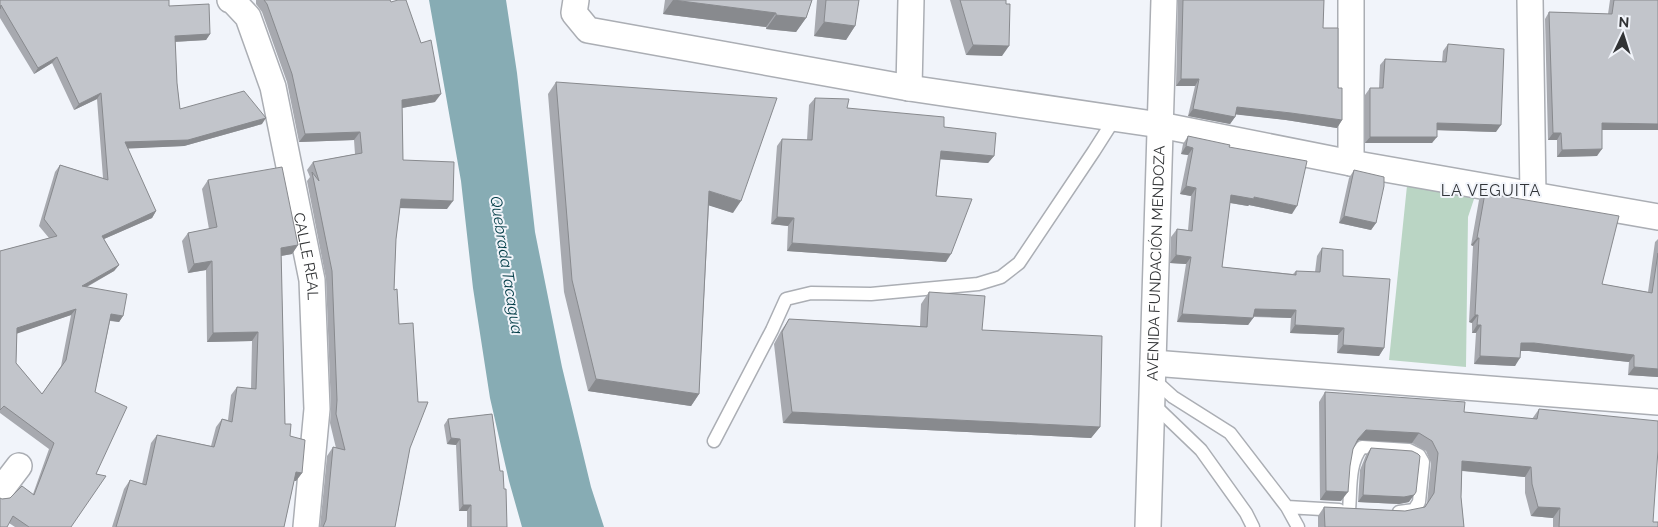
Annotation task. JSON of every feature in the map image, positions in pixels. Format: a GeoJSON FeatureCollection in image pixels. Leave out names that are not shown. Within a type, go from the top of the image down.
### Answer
{"type":"FeatureCollection","features":[{"type":"Feature","properties":{"kind":"street","name":"CALLE REAL"},"geometry":{"type":"LineString","coordinates":[[230,0],[234,1],[248,17],[272,87],[312,280],[317,409],[306,527]]}},
{"type":"Feature","properties":{"kind":"street"},"geometry":{"type":"LineString","coordinates":[[576,0],[574,12],[588,30],[909,88],[1160,125],[1351,163],[1658,216]]}},
{"type":"Feature","properties":{"kind":"street"},"geometry":{"type":"LineString","coordinates":[[909,88],[911,0]]}},
{"type":"Feature","properties":{"kind":"street","name":"AVENIDA FUNDACIÓN MENDOZA"},"geometry":{"type":"LineString","coordinates":[[1148,527],[1164,0]]}},
{"type":"Feature","properties":{"kind":"street"},"geometry":{"type":"LineString","coordinates":[[1351,0],[1351,163]]}},
{"type":"Feature","properties":{"kind":"street"},"geometry":{"type":"LineString","coordinates":[[1530,0],[1533,194]]}},
{"type":"Feature","properties":{"kind":"street"},"geometry":{"type":"LineString","coordinates":[[1152,381],[1658,402]]}},
{"type":"Feature","properties":{"kind":"street"},"geometry":{"type":"LineString","coordinates":[[0,491],[19,466]]}},
{"type":"Feature","properties":{"kind":"lane"},"geometry":{"type":"LineString","coordinates":[[714,441],[772,330],[786,299],[811,293],[871,294],[978,284],[1001,278],[1019,263],[1115,118]]}},
{"type":"Feature","properties":{"kind":"lane"},"geometry":{"type":"LineString","coordinates":[[1152,381],[1230,433],[1287,508],[1298,527]]}},
{"type":"Feature","properties":{"kind":"lane"},"geometry":{"type":"LineString","coordinates":[[1152,381],[1246,514],[1253,527]]}},
{"type":"Feature","properties":{"kind":"lane"},"geometry":{"type":"LineString","coordinates":[[1287,508],[1354,510],[1352,466],[1356,454],[1362,447],[1409,450],[1419,455],[1423,462],[1419,502],[1414,510],[1389,512]]}},
{"type":"Feature","properties":{"kind":"green space"},"geometry":{"type":"Polygon","coordinates":[[[1408,176],[1478,187],[1468,217],[1466,367],[1389,360],[1408,176]]]}},
{"type":"Feature","properties":{"kind":"water","name":"Quebrada Tacagua"},"geometry":{"type":"Polygon","coordinates":[[[429,0],[506,0],[517,73],[535,232],[562,367],[591,487],[604,527],[522,527],[509,481],[490,398],[473,288],[461,181],[429,0]]]}},
{"type":"Feature","properties":{"kind":"building"},"geometry":{"type":"Polygon","coordinates":[[[0,0],[169,0],[169,6],[209,4],[210,34],[175,36],[180,109],[244,91],[266,118],[188,140],[125,142],[156,211],[102,236],[119,265],[82,286],[127,294],[123,316],[111,314],[95,392],[127,407],[96,474],[106,476],[71,527],[29,527],[13,516],[7,527],[0,527],[0,498],[10,498],[22,486],[34,495],[54,443],[4,406],[0,410],[0,251],[57,236],[44,219],[60,165],[108,180],[101,93],[79,104],[57,57],[38,68],[1,5],[0,9],[0,0]],[[76,309],[17,328],[16,363],[42,394],[66,360],[76,309]]]}},
{"type":"Feature","properties":{"kind":"building"},"geometry":{"type":"Polygon","coordinates":[[[264,0],[390,0],[391,2],[406,0],[421,43],[431,40],[441,94],[402,100],[403,160],[454,162],[453,201],[401,199],[396,239],[394,290],[397,289],[399,324],[413,323],[418,402],[428,402],[410,448],[395,527],[323,527],[326,520],[333,447],[345,450],[336,414],[332,271],[312,172],[319,181],[313,162],[362,153],[360,132],[305,134],[292,74],[264,0]]]}},
{"type":"Feature","properties":{"kind":"building"},"geometry":{"type":"Polygon","coordinates":[[[673,0],[812,0],[806,18],[673,0]]]}},
{"type":"Feature","properties":{"kind":"building"},"geometry":{"type":"Polygon","coordinates":[[[826,0],[859,0],[855,26],[824,22],[826,0]]]}},
{"type":"Feature","properties":{"kind":"building"},"geometry":{"type":"Polygon","coordinates":[[[960,0],[1006,0],[1006,4],[1010,4],[1009,46],[973,45],[960,0]]]}},
{"type":"Feature","properties":{"kind":"building"},"geometry":{"type":"Polygon","coordinates":[[[1183,0],[1324,0],[1323,28],[1338,28],[1338,88],[1342,88],[1342,120],[1237,107],[1235,117],[1193,109],[1199,79],[1181,79],[1183,0]]]}},
{"type":"Feature","properties":{"kind":"building"},"geometry":{"type":"Polygon","coordinates":[[[1614,0],[1658,0],[1658,124],[1602,123],[1602,149],[1562,150],[1561,133],[1553,133],[1549,12],[1612,14],[1614,0]]]}},
{"type":"Feature","properties":{"kind":"building"},"geometry":{"type":"Polygon","coordinates":[[[1448,44],[1504,49],[1501,125],[1437,123],[1437,137],[1370,137],[1370,88],[1383,88],[1385,59],[1446,62],[1448,44]]]}},
{"type":"Feature","properties":{"kind":"building"},"geometry":{"type":"Polygon","coordinates":[[[556,82],[777,98],[741,201],[709,191],[699,394],[596,379],[572,280],[556,82]]]}},
{"type":"Feature","properties":{"kind":"building"},"geometry":{"type":"Polygon","coordinates":[[[815,98],[849,99],[847,108],[944,117],[944,127],[996,133],[994,156],[941,151],[936,196],[972,199],[951,254],[792,243],[794,218],[777,217],[782,139],[812,140],[815,98]]]}},
{"type":"Feature","properties":{"kind":"building"},"geometry":{"type":"Polygon","coordinates":[[[1188,136],[1230,145],[1229,147],[1307,161],[1297,206],[1254,197],[1254,199],[1231,195],[1222,267],[1296,275],[1296,271],[1320,272],[1322,248],[1343,250],[1343,276],[1390,279],[1384,348],[1343,345],[1344,328],[1295,325],[1296,310],[1255,309],[1253,318],[1182,314],[1191,257],[1176,255],[1177,229],[1192,231],[1196,188],[1186,186],[1193,148],[1186,146],[1188,136]]]}},
{"type":"Feature","properties":{"kind":"building"},"geometry":{"type":"Polygon","coordinates":[[[282,167],[298,245],[281,248],[285,424],[291,424],[290,436],[305,440],[302,473],[296,472],[284,527],[116,527],[130,480],[146,485],[157,435],[214,447],[222,419],[232,422],[237,387],[256,389],[258,332],[213,333],[212,261],[194,264],[188,233],[217,227],[208,180],[282,167]]]}},
{"type":"Feature","properties":{"kind":"building"},"geometry":{"type":"Polygon","coordinates":[[[1354,170],[1384,177],[1384,186],[1376,223],[1344,216],[1354,170]]]}},
{"type":"Feature","properties":{"kind":"building"},"geometry":{"type":"Polygon","coordinates":[[[1485,193],[1619,216],[1602,284],[1652,293],[1658,253],[1658,369],[1634,367],[1634,355],[1534,343],[1521,343],[1520,358],[1480,356],[1481,325],[1477,325],[1478,315],[1475,315],[1479,238],[1477,238],[1485,193]]]}},
{"type":"Feature","properties":{"kind":"building"},"geometry":{"type":"Polygon","coordinates":[[[929,292],[985,296],[982,330],[1102,336],[1100,427],[792,412],[782,332],[789,319],[927,327],[929,292]]]}},
{"type":"Feature","properties":{"kind":"building"},"geometry":{"type":"Polygon","coordinates":[[[1325,392],[1465,402],[1464,412],[1537,419],[1539,409],[1658,421],[1653,522],[1658,522],[1658,527],[1559,527],[1560,508],[1538,507],[1532,484],[1531,467],[1462,461],[1461,497],[1464,527],[1325,527],[1324,507],[1405,511],[1425,507],[1434,493],[1438,453],[1432,441],[1419,433],[1366,430],[1358,439],[1353,449],[1348,492],[1326,491],[1325,392]]]}},
{"type":"Feature","properties":{"kind":"building"},"geometry":{"type":"Polygon","coordinates":[[[492,414],[500,471],[503,471],[504,489],[506,489],[507,527],[471,527],[471,505],[463,505],[460,439],[451,438],[448,419],[492,414]]]}},
{"type":"Feature","properties":{"kind":"building"},"geometry":{"type":"Polygon","coordinates":[[[1371,448],[1412,451],[1420,456],[1416,492],[1414,495],[1404,497],[1363,495],[1365,463],[1371,448]]]}},
{"type":"Feature","properties":{"kind":"district","name":"LA VEGUITA"},"geometry":{"type":"Point","coordinates":[1491,190]}}]}
